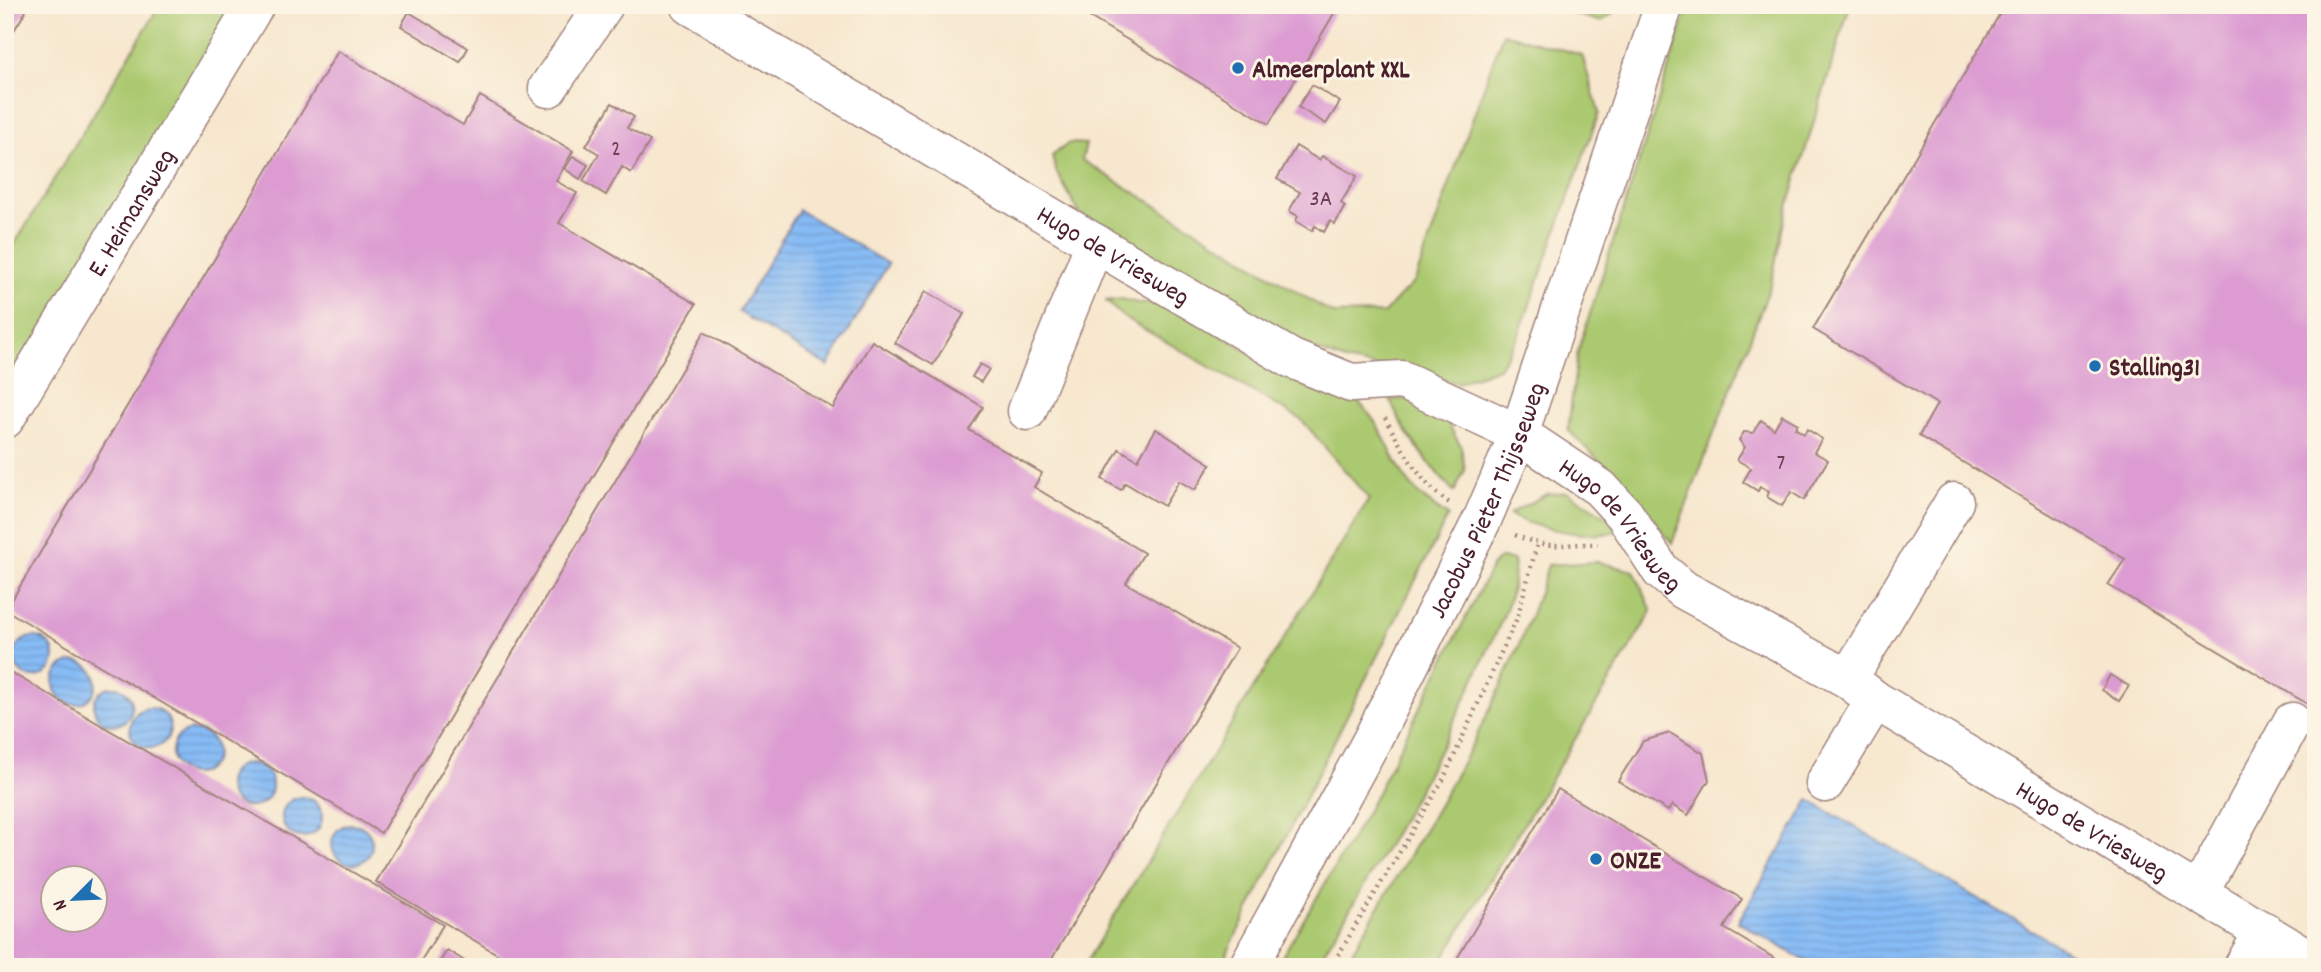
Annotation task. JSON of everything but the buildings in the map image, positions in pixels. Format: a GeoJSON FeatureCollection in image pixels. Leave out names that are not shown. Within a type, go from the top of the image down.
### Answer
{"type":"FeatureCollection","features":[{"type":"Feature","properties":{"kind":"street","name":"E. Heimansweg"},"geometry":{"type":"LineString","coordinates":[[5,419],[255,5]]}},
{"type":"Feature","properties":{"kind":"street"},"geometry":{"type":"LineString","coordinates":[[548,89],[604,5]]}},
{"type":"Feature","properties":{"kind":"street","name":"Hugo de Vriesweg"},"geometry":{"type":"LineString","coordinates":[[690,5],[1290,358],[1351,383],[1402,380],[1519,434],[1600,488],[1625,514],[1661,571],[1685,590],[1861,690],[2316,962]]}},
{"type":"Feature","properties":{"kind":"street","name":"Jacobus Pieter Thijsseweg"},"geometry":{"type":"LineString","coordinates":[[1248,967],[1372,740],[1482,520],[1519,434],[1664,5]]}},
{"type":"Feature","properties":{"kind":"street"},"geometry":{"type":"LineString","coordinates":[[1027,411],[1095,243]]}},
{"type":"Feature","properties":{"kind":"street"},"geometry":{"type":"LineString","coordinates":[[1825,783],[1861,690],[1954,502]]}},
{"type":"Feature","properties":{"kind":"street"},"geometry":{"type":"LineString","coordinates":[[2199,892],[2292,722]]}},
{"type":"Feature","properties":{"kind":"street"},"geometry":{"type":"LineString","coordinates":[[2243,967],[2264,931]]}},
{"type":"Feature","properties":{"kind":"path"},"geometry":{"type":"LineString","coordinates":[[1331,967],[1444,778],[1517,618],[1537,545]]}},
{"type":"Feature","properties":{"kind":"green space"},"geometry":{"type":"Polygon","coordinates":[[[160,5],[240,5],[5,397],[5,260],[160,5]]]}},
{"type":"Feature","properties":{"kind":"green space"},"geometry":{"type":"Polygon","coordinates":[[[1545,5],[1624,5],[1601,22],[1545,5]]]}},
{"type":"Feature","properties":{"kind":"green space"},"geometry":{"type":"Polygon","coordinates":[[[1689,5],[1850,5],[1785,216],[1771,284],[1672,543],[1633,494],[1568,430],[1578,351],[1689,5]]]}},
{"type":"Feature","properties":{"kind":"green space"},"geometry":{"type":"Polygon","coordinates":[[[1503,33],[1582,55],[1599,113],[1518,337],[1499,368],[1458,383],[1345,361],[1305,346],[1080,214],[1056,171],[1052,156],[1069,143],[1086,144],[1082,160],[1333,314],[1384,313],[1415,281],[1503,33]]]}},
{"type":"Feature","properties":{"kind":"green space"},"geometry":{"type":"Polygon","coordinates":[[[1122,299],[1141,304],[1168,303],[1314,391],[1334,391],[1350,397],[1373,419],[1411,485],[1448,516],[1220,967],[1083,967],[1369,499],[1302,420],[1123,317],[1106,301],[1122,299]]]}},
{"type":"Feature","properties":{"kind":"green space"},"geometry":{"type":"Polygon","coordinates":[[[1414,398],[1444,415],[1461,447],[1465,470],[1454,492],[1418,449],[1390,400],[1414,398]]]}},
{"type":"Feature","properties":{"kind":"green space"},"geometry":{"type":"Polygon","coordinates":[[[1567,492],[1612,520],[1616,531],[1593,534],[1562,531],[1532,524],[1509,514],[1547,494],[1567,492]]]}},
{"type":"Feature","properties":{"kind":"green space"},"geometry":{"type":"Polygon","coordinates":[[[1500,558],[1513,560],[1514,574],[1509,601],[1462,705],[1423,782],[1315,967],[1276,967],[1366,814],[1492,566],[1500,558]]]}},
{"type":"Feature","properties":{"kind":"green space"},"geometry":{"type":"Polygon","coordinates":[[[1598,562],[1634,571],[1652,611],[1438,967],[1343,967],[1430,821],[1484,721],[1530,618],[1548,565],[1598,562]]]}},
{"type":"Feature","properties":{"kind":"water"},"geometry":{"type":"Polygon","coordinates":[[[799,210],[888,264],[828,366],[739,312],[799,210]]]}},
{"type":"Feature","properties":{"kind":"water"},"geometry":{"type":"Polygon","coordinates":[[[34,637],[42,638],[48,643],[53,649],[53,665],[48,671],[42,676],[34,677],[26,676],[20,671],[15,665],[14,657],[15,649],[20,643],[26,638],[34,637]]]}},
{"type":"Feature","properties":{"kind":"water"},"geometry":{"type":"Polygon","coordinates":[[[75,662],[90,668],[96,683],[90,698],[75,704],[60,698],[54,683],[60,668],[75,662]]]}},
{"type":"Feature","properties":{"kind":"water"},"geometry":{"type":"Polygon","coordinates":[[[113,687],[127,692],[132,706],[127,720],[113,725],[99,720],[94,706],[99,692],[113,687]]]}},
{"type":"Feature","properties":{"kind":"water"},"geometry":{"type":"Polygon","coordinates":[[[150,708],[164,714],[170,728],[164,742],[150,748],[136,742],[130,728],[136,714],[150,708]]]}},
{"type":"Feature","properties":{"kind":"water"},"geometry":{"type":"Polygon","coordinates":[[[194,730],[209,737],[216,752],[209,767],[194,774],[179,767],[172,752],[179,737],[194,730]]]}},
{"type":"Feature","properties":{"kind":"water"},"geometry":{"type":"Polygon","coordinates":[[[250,763],[265,770],[272,785],[265,800],[250,807],[235,800],[228,785],[235,770],[250,763]]]}},
{"type":"Feature","properties":{"kind":"water"},"geometry":{"type":"Polygon","coordinates":[[[302,797],[310,798],[316,803],[321,809],[321,825],[316,831],[310,836],[302,837],[294,836],[288,831],[283,825],[282,817],[283,809],[288,803],[294,798],[302,797]]]}},
{"type":"Feature","properties":{"kind":"water"},"geometry":{"type":"Polygon","coordinates":[[[1809,800],[2076,956],[2070,967],[1816,967],[1738,922],[1809,800]]]}},
{"type":"Feature","properties":{"kind":"water"},"geometry":{"type":"Polygon","coordinates":[[[352,824],[360,825],[366,830],[371,836],[371,852],[366,858],[360,863],[352,864],[344,863],[338,858],[333,852],[332,844],[333,836],[338,830],[344,825],[352,824]]]}},
{"type":"Feature","properties":{"kind":"place","name":"Almeerplant XXL"},"geometry":{"type":"Point","coordinates":[1238,68]}},
{"type":"Feature","properties":{"kind":"place","name":"Stalling31"},"geometry":{"type":"Point","coordinates":[2095,366]}},
{"type":"Feature","properties":{"kind":"place","name":"ONZE"},"geometry":{"type":"Point","coordinates":[1596,859]}}]}
